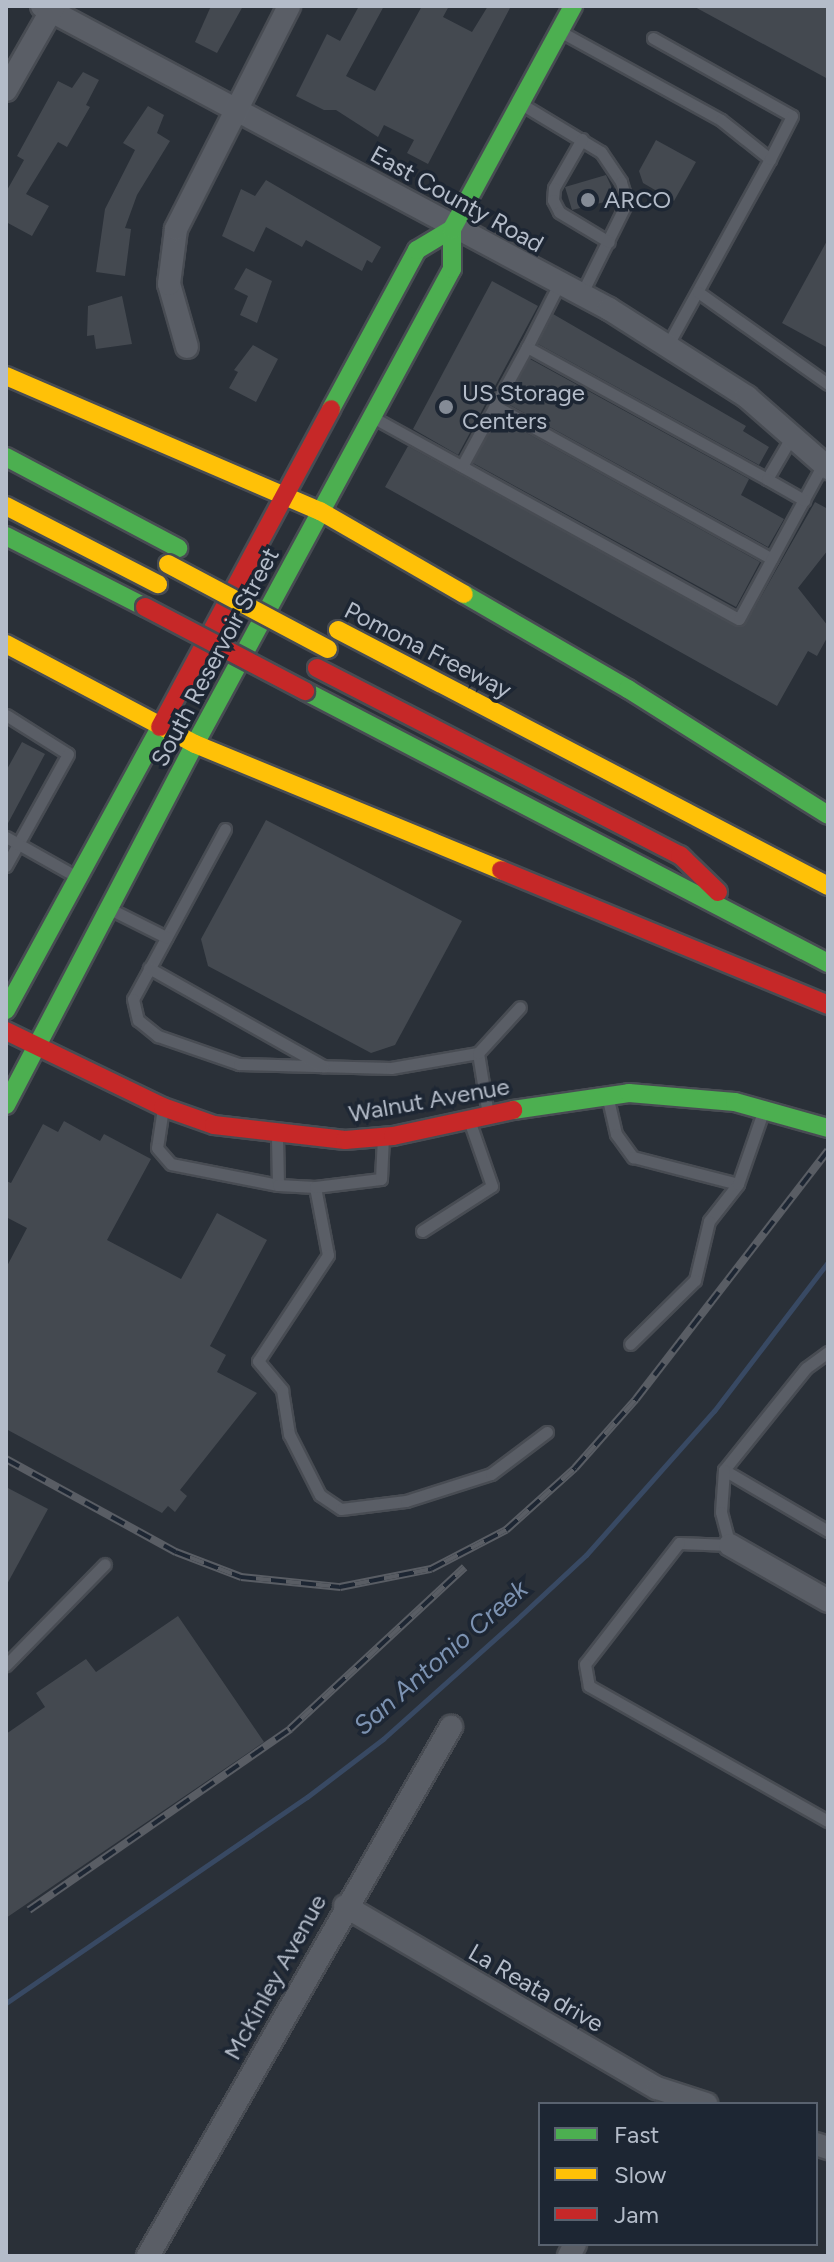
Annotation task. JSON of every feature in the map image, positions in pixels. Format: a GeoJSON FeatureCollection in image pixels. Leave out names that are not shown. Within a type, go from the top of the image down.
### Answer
{"type":"FeatureCollection","features":[{"type":"Feature","properties":{"kind":"main road","name":"South Reservoir Street"},"geometry":{"type":"LineString","coordinates":[[6,1105],[195,744],[452,269],[452,229],[573,6]]}},
{"type":"Feature","properties":{"kind":"main road","name":"South Reservoir Street"},"geometry":{"type":"LineString","coordinates":[[6,1010],[417,250],[452,229]]}},
{"type":"Feature","properties":{"kind":"main road"},"geometry":{"type":"LineString","coordinates":[[6,376],[320,511],[628,689],[828,815]]}},
{"type":"Feature","properties":{"kind":"main road"},"geometry":{"type":"LineString","coordinates":[[6,457],[298,610]]}},
{"type":"Feature","properties":{"kind":"main road"},"geometry":{"type":"LineString","coordinates":[[33,494],[335,652]]}},
{"type":"Feature","properties":{"kind":"main road"},"geometry":{"type":"LineString","coordinates":[[6,506],[165,587]]}},
{"type":"Feature","properties":{"kind":"main road"},"geometry":{"type":"LineString","coordinates":[[6,536],[828,963]]}},
{"type":"Feature","properties":{"kind":"main road"},"geometry":{"type":"LineString","coordinates":[[198,605],[278,647]]}},
{"type":"Feature","properties":{"kind":"main road","name":"Pomona Freeway"},"geometry":{"type":"LineString","coordinates":[[331,627],[828,886]]}},
{"type":"Feature","properties":{"kind":"main road"},"geometry":{"type":"LineString","coordinates":[[6,644],[195,744],[828,1005]]}},
{"type":"Feature","properties":{"kind":"main road"},"geometry":{"type":"LineString","coordinates":[[311,664],[680,855],[749,922]]}},
{"type":"Feature","properties":{"kind":"main road"},"geometry":{"type":"LineString","coordinates":[[398,684],[692,834],[774,857]]}},
{"type":"Feature","properties":{"kind":"main road","name":"Walnut Avenue"},"geometry":{"type":"LineString","coordinates":[[6,1031],[163,1107],[214,1125],[277,1135],[383,1137],[607,1095],[682,1094],[764,1108],[828,1128]]}},
{"type":"Feature","properties":{"kind":"street"},"geometry":{"type":"LineString","coordinates":[[187,347],[169,284],[176,229],[235,105],[289,6]]}},
{"type":"Feature","properties":{"kind":"street"},"geometry":{"type":"LineString","coordinates":[[6,90],[49,8]]}},
{"type":"Feature","properties":{"kind":"street","name":"East County Road"},"geometry":{"type":"LineString","coordinates":[[49,8],[235,105],[452,229],[581,295],[747,397],[826,466]]}},
{"type":"Feature","properties":{"kind":"street"},"geometry":{"type":"LineString","coordinates":[[730,1545],[828,1601]]}},
{"type":"Feature","properties":{"kind":"street","name":"McKinley Avenue"},"geometry":{"type":"LineString","coordinates":[[148,2256],[345,1906],[451,1727]]}},
{"type":"Feature","properties":{"kind":"street","name":"La Reata drive"},"geometry":{"type":"LineString","coordinates":[[345,1906],[652,2096],[692,2102]]}},
{"type":"Feature","properties":{"kind":"lane"},"geometry":{"type":"LineString","coordinates":[[559,31],[721,120],[770,159]]}},
{"type":"Feature","properties":{"kind":"lane"},"geometry":{"type":"LineString","coordinates":[[653,38],[792,116],[667,346]]}},
{"type":"Feature","properties":{"kind":"lane"},"geometry":{"type":"LineString","coordinates":[[520,103],[601,152],[621,182],[627,202],[581,295]]}},
{"type":"Feature","properties":{"kind":"lane"},"geometry":{"type":"LineString","coordinates":[[582,139],[554,188],[553,200],[559,212],[609,242]]}},
{"type":"Feature","properties":{"kind":"lane"},"geometry":{"type":"LineString","coordinates":[[462,466],[559,284]]}},
{"type":"Feature","properties":{"kind":"lane"},"geometry":{"type":"LineString","coordinates":[[698,292],[828,384]]}},
{"type":"Feature","properties":{"kind":"lane"},"geometry":{"type":"LineString","coordinates":[[527,347],[804,500]]}},
{"type":"Feature","properties":{"kind":"lane"},"geometry":{"type":"LineString","coordinates":[[495,406],[772,559]]}},
{"type":"Feature","properties":{"kind":"lane"},"geometry":{"type":"LineString","coordinates":[[373,417],[739,619],[826,466]]}},
{"type":"Feature","properties":{"kind":"lane"},"geometry":{"type":"LineString","coordinates":[[767,479],[792,436]]}},
{"type":"Feature","properties":{"kind":"lane"},"geometry":{"type":"LineString","coordinates":[[6,715],[68,754],[20,846],[6,866]]}},
{"type":"Feature","properties":{"kind":"lane"},"geometry":{"type":"LineString","coordinates":[[225,829],[133,999],[138,1020],[158,1036],[239,1064],[328,1069],[391,1068],[478,1053],[520,1007]]}},
{"type":"Feature","properties":{"kind":"lane"},"geometry":{"type":"LineString","coordinates":[[6,837],[78,877]]}},
{"type":"Feature","properties":{"kind":"lane"},"geometry":{"type":"LineString","coordinates":[[110,909],[166,937]]}},
{"type":"Feature","properties":{"kind":"lane"},"geometry":{"type":"LineString","coordinates":[[149,968],[328,1069]]}},
{"type":"Feature","properties":{"kind":"lane"},"geometry":{"type":"LineString","coordinates":[[478,1053],[488,1116]]}},
{"type":"Feature","properties":{"kind":"lane"},"geometry":{"type":"LineString","coordinates":[[607,1095],[616,1134],[633,1157],[738,1184]]}},
{"type":"Feature","properties":{"kind":"lane"},"geometry":{"type":"LineString","coordinates":[[163,1107],[157,1148],[171,1164],[278,1185],[315,1187],[381,1179],[383,1137]]}},
{"type":"Feature","properties":{"kind":"lane"},"geometry":{"type":"LineString","coordinates":[[630,1344],[695,1280],[709,1221],[738,1184],[764,1108]]}},
{"type":"Feature","properties":{"kind":"lane"},"geometry":{"type":"LineString","coordinates":[[422,1231],[492,1186],[469,1120]]}},
{"type":"Feature","properties":{"kind":"lane"},"geometry":{"type":"LineString","coordinates":[[277,1135],[278,1185]]}},
{"type":"Feature","properties":{"kind":"lane"},"geometry":{"type":"LineString","coordinates":[[315,1187],[328,1255],[258,1361],[282,1390],[289,1434],[320,1495],[341,1509],[371,1510],[406,1501],[491,1474],[547,1432]]}},
{"type":"Feature","properties":{"kind":"lane"},"geometry":{"type":"LineString","coordinates":[[828,1352],[806,1368],[724,1470],[721,1512],[730,1545],[679,1543],[585,1664],[589,1686],[828,1821]]}},
{"type":"Feature","properties":{"kind":"lane"},"geometry":{"type":"LineString","coordinates":[[724,1470],[828,1531]]}},
{"type":"Feature","properties":{"kind":"lane"},"geometry":{"type":"LineString","coordinates":[[6,1665],[105,1564]]}},
{"type":"Feature","properties":{"kind":"building"},"geometry":{"type":"Polygon","coordinates":[[[211,6],[243,6],[217,53],[195,42],[211,6]]]}},
{"type":"Feature","properties":{"kind":"building"},"geometry":{"type":"Polygon","coordinates":[[[359,6],[384,6],[346,76],[375,91],[422,6],[449,6],[443,17],[472,32],[488,6],[511,6],[428,164],[407,153],[414,140],[384,125],[378,137],[336,110],[324,110],[296,96],[327,34],[340,41],[359,6]]]}},
{"type":"Feature","properties":{"kind":"building"},"geometry":{"type":"Polygon","coordinates":[[[693,6],[828,6],[828,79],[693,6]]]}},
{"type":"Feature","properties":{"kind":"building"},"geometry":{"type":"Polygon","coordinates":[[[83,72],[99,80],[86,105],[90,107],[67,147],[58,142],[26,194],[49,206],[32,236],[6,222],[6,192],[24,160],[17,156],[58,81],[72,88],[83,72]]]}},
{"type":"Feature","properties":{"kind":"building"},"geometry":{"type":"Polygon","coordinates":[[[148,106],[164,115],[157,133],[170,141],[137,195],[125,228],[131,229],[125,276],[96,272],[105,209],[135,150],[123,143],[148,106]]]}},
{"type":"Feature","properties":{"kind":"building"},"geometry":{"type":"Polygon","coordinates":[[[656,140],[696,162],[674,201],[643,183],[639,171],[656,140]]]}},
{"type":"Feature","properties":{"kind":"building"},"geometry":{"type":"Polygon","coordinates":[[[606,175],[617,199],[572,210],[565,187],[606,175]]]}},
{"type":"Feature","properties":{"kind":"building"},"geometry":{"type":"Polygon","coordinates":[[[266,180],[381,247],[372,263],[367,260],[362,271],[306,240],[302,247],[266,227],[254,252],[222,236],[241,189],[255,196],[266,180]]]}},
{"type":"Feature","properties":{"kind":"building"},"geometry":{"type":"Polygon","coordinates":[[[828,239],[828,348],[782,323],[828,239]]]}},
{"type":"Feature","properties":{"kind":"building"},"geometry":{"type":"Polygon","coordinates":[[[246,268],[272,281],[257,323],[240,315],[248,296],[234,289],[246,268]]]}},
{"type":"Feature","properties":{"kind":"building"},"geometry":{"type":"Polygon","coordinates":[[[492,281],[538,306],[458,455],[413,429],[492,281]]]}},
{"type":"Feature","properties":{"kind":"building"},"geometry":{"type":"Polygon","coordinates":[[[122,296],[132,344],[96,349],[94,335],[87,336],[88,306],[122,296]]]}},
{"type":"Feature","properties":{"kind":"building"},"geometry":{"type":"Polygon","coordinates":[[[553,314],[746,426],[743,431],[769,447],[759,465],[538,344],[553,314]]]}},
{"type":"Feature","properties":{"kind":"building"},"geometry":{"type":"Polygon","coordinates":[[[253,345],[278,359],[256,402],[229,388],[238,372],[234,370],[253,345]]]}},
{"type":"Feature","properties":{"kind":"building"},"geometry":{"type":"Polygon","coordinates":[[[530,359],[749,479],[741,495],[784,519],[768,547],[506,403],[530,359]]]}},
{"type":"Feature","properties":{"kind":"building"},"geometry":{"type":"Polygon","coordinates":[[[498,417],[760,562],[736,607],[473,463],[498,417]]]}},
{"type":"Feature","properties":{"kind":"building"},"geometry":{"type":"Polygon","coordinates":[[[408,446],[738,627],[746,623],[815,502],[828,509],[828,550],[798,588],[828,626],[828,636],[817,656],[808,651],[777,706],[385,487],[408,446]]]}},
{"type":"Feature","properties":{"kind":"building"},"geometry":{"type":"Polygon","coordinates":[[[22,742],[45,754],[6,827],[6,771],[22,742]]]}},
{"type":"Feature","properties":{"kind":"building"},"geometry":{"type":"Polygon","coordinates":[[[266,820],[462,921],[395,1045],[371,1053],[208,966],[201,939],[266,820]]]}},
{"type":"Feature","properties":{"kind":"building"},"geometry":{"type":"Polygon","coordinates":[[[64,1121],[100,1141],[104,1134],[151,1159],[107,1240],[181,1279],[217,1213],[267,1240],[210,1346],[226,1355],[217,1372],[257,1393],[180,1490],[187,1496],[175,1512],[168,1506],[162,1513],[6,1429],[6,1268],[27,1228],[6,1217],[6,1181],[11,1183],[43,1124],[58,1132],[64,1121]]]}},
{"type":"Feature","properties":{"kind":"building"},"geometry":{"type":"Polygon","coordinates":[[[6,1487],[48,1509],[6,1586],[6,1487]]]}},
{"type":"Feature","properties":{"kind":"building"},"geometry":{"type":"Polygon","coordinates":[[[178,1616],[264,1742],[6,1918],[6,1734],[45,1707],[36,1693],[86,1659],[96,1672],[178,1616]]]}},
{"type":"Feature","properties":{"kind":"waterway","name":"San Antonio Creek"},"geometry":{"type":"LineString","coordinates":[[6,2003],[307,1797],[383,1739],[516,1620],[586,1555],[714,1411],[828,1262]]}},
{"type":"Feature","properties":{"kind":"railway"},"geometry":{"type":"LineString","coordinates":[[6,1459],[176,1552],[241,1577],[340,1587],[431,1569],[506,1530],[575,1468],[636,1399],[828,1151]]}},
{"type":"Feature","properties":{"kind":"railway"},"geometry":{"type":"LineString","coordinates":[[29,1910],[290,1729],[465,1567]]}},
{"type":"Feature","properties":{"kind":"traffic: fast"},"geometry":{"type":"LineString","coordinates":[[195,744],[452,269],[452,229],[573,6]]}},
{"type":"Feature","properties":{"kind":"traffic: fast"},"geometry":{"type":"LineString","coordinates":[[331,409],[417,250],[452,229]]}},
{"type":"Feature","properties":{"kind":"traffic: fast"},"geometry":{"type":"LineString","coordinates":[[6,457],[178,548]]}},
{"type":"Feature","properties":{"kind":"traffic: fast"},"geometry":{"type":"LineString","coordinates":[[6,536],[145,607]]}},
{"type":"Feature","properties":{"kind":"traffic: fast"},"geometry":{"type":"LineString","coordinates":[[464,594],[628,689],[828,815]]}},
{"type":"Feature","properties":{"kind":"traffic: fast"},"geometry":{"type":"LineString","coordinates":[[305,691],[828,963]]}},
{"type":"Feature","properties":{"kind":"traffic: fast"},"geometry":{"type":"LineString","coordinates":[[6,1010],[160,727]]}},
{"type":"Feature","properties":{"kind":"traffic: fast"},"geometry":{"type":"LineString","coordinates":[[6,1105],[195,744]]}},
{"type":"Feature","properties":{"kind":"traffic: fast"},"geometry":{"type":"LineString","coordinates":[[513,1110],[629,1093],[735,1102],[828,1128]]}},
{"type":"Feature","properties":{"kind":"traffic: slow"},"geometry":{"type":"LineString","coordinates":[[6,376],[320,511],[464,594]]}},
{"type":"Feature","properties":{"kind":"traffic: slow"},"geometry":{"type":"LineString","coordinates":[[6,506],[158,584]]}},
{"type":"Feature","properties":{"kind":"traffic: slow"},"geometry":{"type":"LineString","coordinates":[[168,564],[328,649]]}},
{"type":"Feature","properties":{"kind":"traffic: slow"},"geometry":{"type":"LineString","coordinates":[[338,630],[828,886]]}},
{"type":"Feature","properties":{"kind":"traffic: slow"},"geometry":{"type":"LineString","coordinates":[[6,644],[195,744],[501,870]]}},
{"type":"Feature","properties":{"kind":"traffic: jam"},"geometry":{"type":"LineString","coordinates":[[160,727],[331,409]]}},
{"type":"Feature","properties":{"kind":"traffic: jam"},"geometry":{"type":"LineString","coordinates":[[145,607],[305,691]]}},
{"type":"Feature","properties":{"kind":"traffic: jam"},"geometry":{"type":"LineString","coordinates":[[317,668],[680,855],[718,892]]}},
{"type":"Feature","properties":{"kind":"traffic: jam"},"geometry":{"type":"LineString","coordinates":[[501,870],[828,1005]]}},
{"type":"Feature","properties":{"kind":"traffic: jam"},"geometry":{"type":"LineString","coordinates":[[6,1031],[163,1107],[214,1125],[345,1140],[393,1136],[513,1110]]}},
{"type":"Feature","properties":{"kind":"place","name":"ARCO"},"geometry":{"type":"Point","coordinates":[588,200]}},
{"type":"Feature","properties":{"kind":"place","name":"US Storage Centers"},"geometry":{"type":"Point","coordinates":[446,407]}}]}
